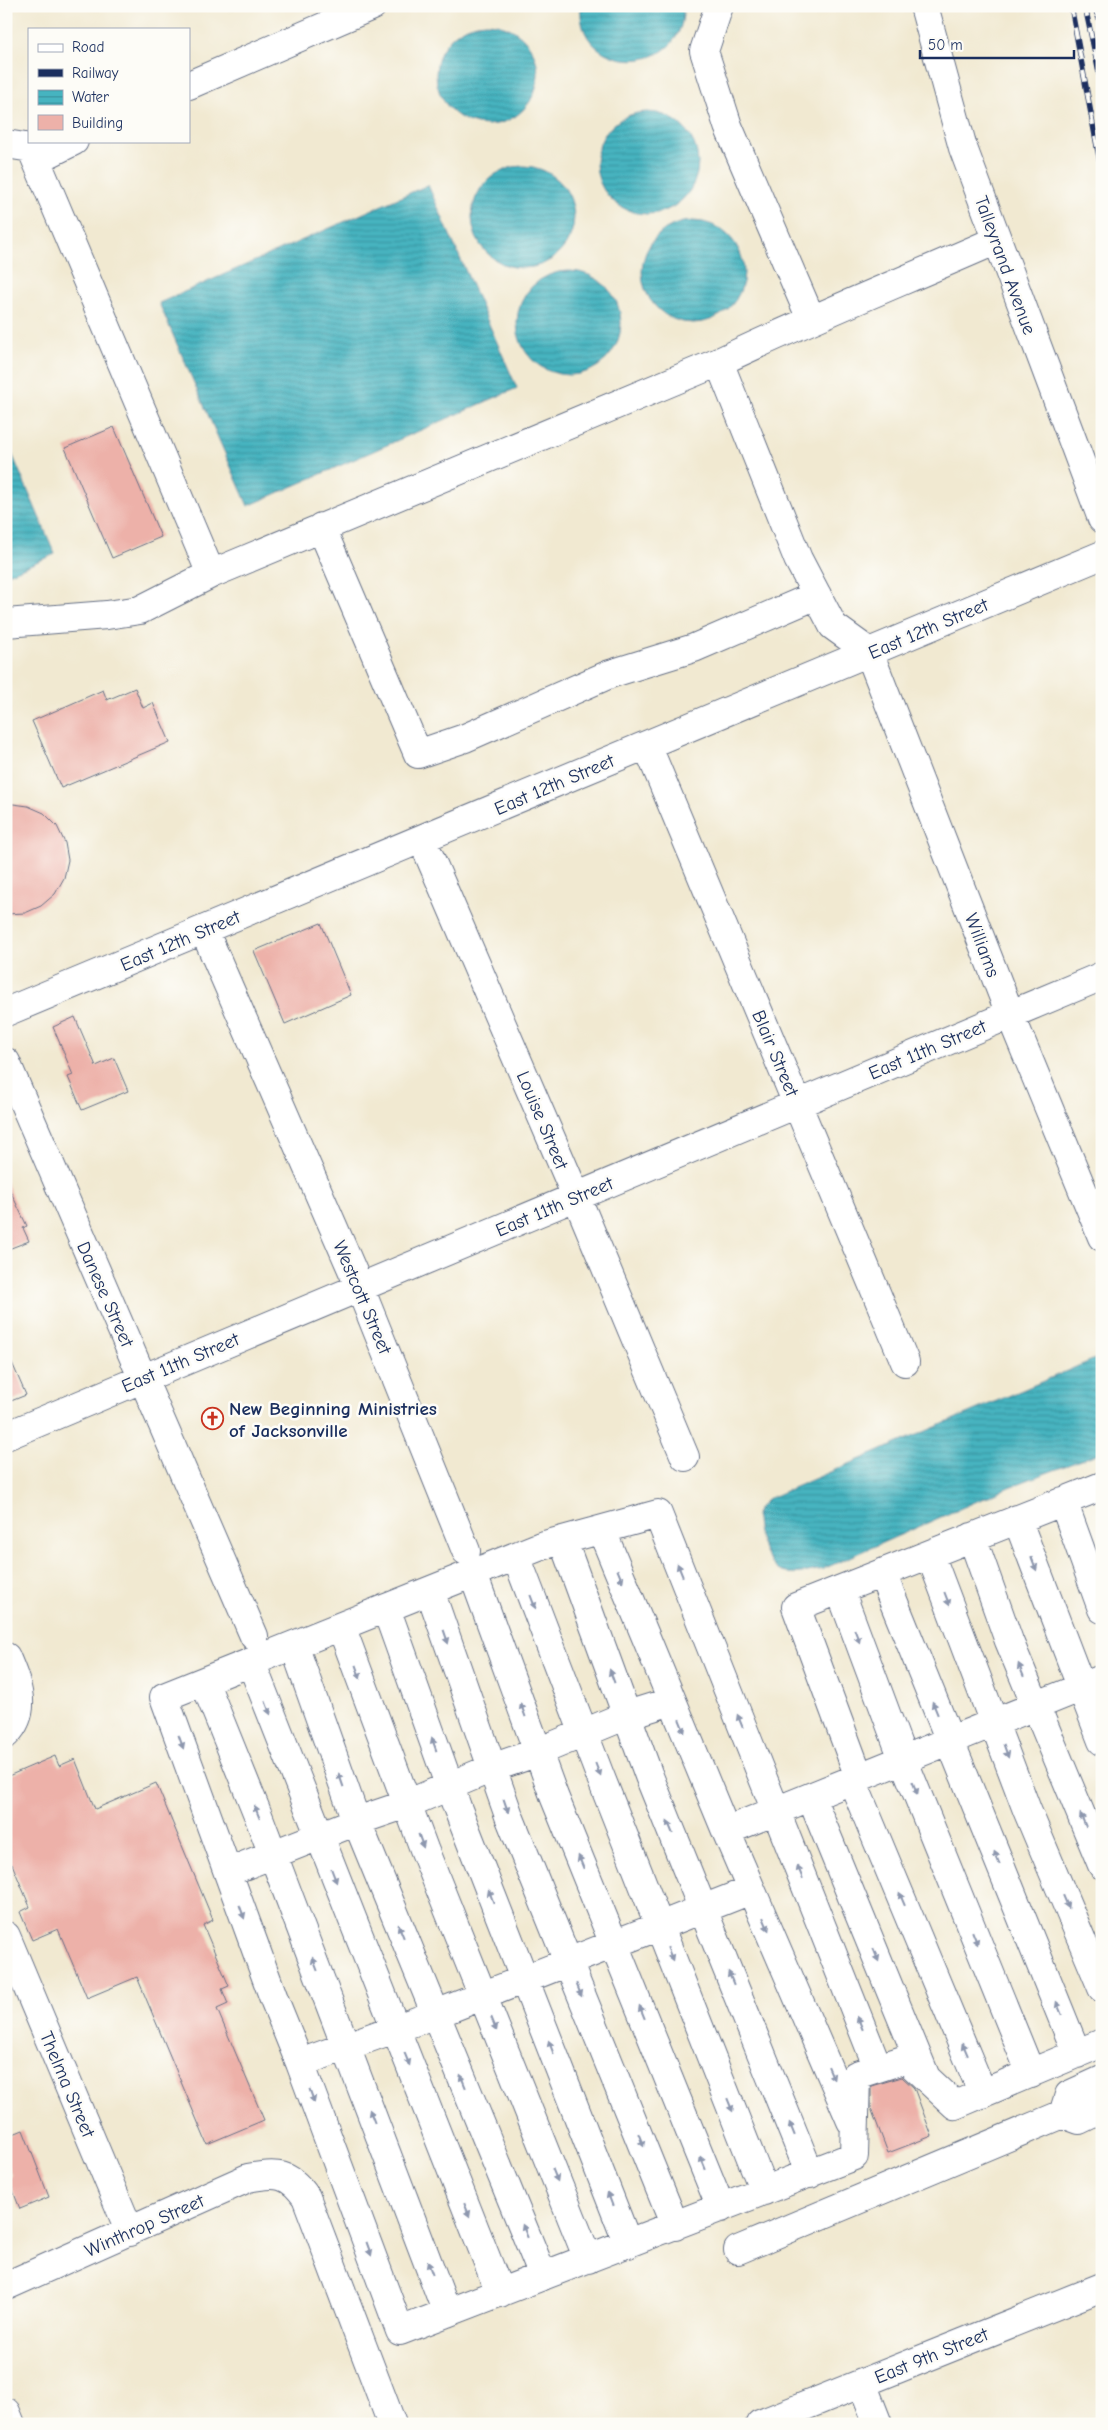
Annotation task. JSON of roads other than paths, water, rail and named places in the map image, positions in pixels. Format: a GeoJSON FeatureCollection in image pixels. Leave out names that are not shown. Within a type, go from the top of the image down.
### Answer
{"type":"FeatureCollection","features":[{"type":"Feature","properties":{"kind":"street"},"geometry":{"type":"LineString","coordinates":[[190,86],[372,6]]}},
{"type":"Feature","properties":{"kind":"street"},"geometry":{"type":"LineString","coordinates":[[719,6],[704,51],[728,126],[811,319]]}},
{"type":"Feature","properties":{"kind":"street","name":"Talleyrand Avenue"},"geometry":{"type":"LineString","coordinates":[[924,6],[964,148],[1102,520]]}},
{"type":"Feature","properties":{"kind":"street"},"geometry":{"type":"LineString","coordinates":[[36,160],[72,142]]}},
{"type":"Feature","properties":{"kind":"street"},"geometry":{"type":"LineString","coordinates":[[6,144],[31,148],[210,574]]}},
{"type":"Feature","properties":{"kind":"street"},"geometry":{"type":"LineString","coordinates":[[6,623],[107,615],[140,610],[210,574],[719,362],[811,319],[872,296],[997,240]]}},
{"type":"Feature","properties":{"kind":"street"},"geometry":{"type":"LineString","coordinates":[[719,362],[798,559],[833,626],[869,652]]}},
{"type":"Feature","properties":{"kind":"street"},"geometry":{"type":"LineString","coordinates":[[321,528],[418,754],[465,738],[610,674],[694,648],[817,595]]}},
{"type":"Feature","properties":{"kind":"street","name":"East 12th Street"},"geometry":{"type":"LineString","coordinates":[[6,1012],[1102,555]]}},
{"type":"Feature","properties":{"kind":"street","name":"Williams"},"geometry":{"type":"LineString","coordinates":[[869,652],[1010,1014],[1102,1237]]}},
{"type":"Feature","properties":{"kind":"street","name":"Blair Street"},"geometry":{"type":"LineString","coordinates":[[647,745],[905,1362]]}},
{"type":"Feature","properties":{"kind":"street","name":"Louise Street"},"geometry":{"type":"LineString","coordinates":[[422,839],[576,1196],[685,1457]]}},
{"type":"Feature","properties":{"kind":"street","name":"Westcott Street"},"geometry":{"type":"LineString","coordinates":[[204,930],[360,1288],[470,1562],[538,1752],[721,2208]]}},
{"type":"Feature","properties":{"kind":"street","name":"East 11th Street"},"geometry":{"type":"LineString","coordinates":[[6,1436],[1102,976]]}},
{"type":"Feature","properties":{"kind":"street","name":"Danese Street"},"geometry":{"type":"LineString","coordinates":[[6,1062],[254,1636]]}},
{"type":"Feature","properties":{"kind":"street"},"geometry":{"type":"LineString","coordinates":[[983,2094],[855,1779],[796,1608],[1102,1486]]}},
{"type":"Feature","properties":{"kind":"street"},"geometry":{"type":"LineString","coordinates":[[1063,1501],[1102,1609]]}},
{"type":"Feature","properties":{"kind":"street"},"geometry":{"type":"LineString","coordinates":[[878,2068],[658,1514],[516,1556],[470,1562],[430,1591],[164,1697],[274,1999],[300,2063],[400,2331],[854,2156],[856,2075],[878,2068],[906,2059],[955,2106],[1102,2043]]}},
{"type":"Feature","properties":{"kind":"street"},"geometry":{"type":"LineString","coordinates":[[1017,1519],[1092,1683],[1102,1741]]}},
{"type":"Feature","properties":{"kind":"street"},"geometry":{"type":"LineString","coordinates":[[602,1530],[726,1831],[855,2129]]}},
{"type":"Feature","properties":{"kind":"street"},"geometry":{"type":"LineString","coordinates":[[972,1537],[1009,1641],[1102,1865]]}},
{"type":"Feature","properties":{"kind":"street"},"geometry":{"type":"LineString","coordinates":[[563,1541],[627,1715],[810,2174]]}},
{"type":"Feature","properties":{"kind":"street"},"geometry":{"type":"LineString","coordinates":[[930,1554],[1027,1810],[1102,1988]]}},
{"type":"Feature","properties":{"kind":"street"},"geometry":{"type":"LineString","coordinates":[[516,1556],[764,2191]]}},
{"type":"Feature","properties":{"kind":"street"},"geometry":{"type":"LineString","coordinates":[[882,1573],[948,1741],[1077,2054]]}},
{"type":"Feature","properties":{"kind":"street"},"geometry":{"type":"LineString","coordinates":[[840,1590],[903,1759],[1030,2074]]}},
{"type":"Feature","properties":{"kind":"street"},"geometry":{"type":"LineString","coordinates":[[430,1591],[510,1816],[675,2226]]}},
{"type":"Feature","properties":{"kind":"street"},"geometry":{"type":"LineString","coordinates":[[386,1608],[449,1785],[628,2244]]}},
{"type":"Feature","properties":{"kind":"street"},"geometry":{"type":"LineString","coordinates":[[341,1626],[407,1804],[588,2259]]}},
{"type":"Feature","properties":{"kind":"street"},"geometry":{"type":"LineString","coordinates":[[294,1645],[356,1821],[543,2276]]}},
{"type":"Feature","properties":{"kind":"street"},"geometry":{"type":"LineString","coordinates":[[6,1657],[19,1686],[20,1707],[13,1727],[6,1734]]}},
{"type":"Feature","properties":{"kind":"street"},"geometry":{"type":"LineString","coordinates":[[251,1662],[318,1836],[500,2293]]}},
{"type":"Feature","properties":{"kind":"street"},"geometry":{"type":"LineString","coordinates":[[204,1681],[273,1854],[447,2313]]}},
{"type":"Feature","properties":{"kind":"street"},"geometry":{"type":"LineString","coordinates":[[726,1831],[1092,1683]]}},
{"type":"Feature","properties":{"kind":"street"},"geometry":{"type":"LineString","coordinates":[[228,1872],[356,1821],[407,1804],[449,1785],[538,1752],[627,1715],[672,1701]]}},
{"type":"Feature","properties":{"kind":"street"},"geometry":{"type":"LineString","coordinates":[[811,1796],[926,2078]]}},
{"type":"Feature","properties":{"kind":"street"},"geometry":{"type":"LineString","coordinates":[[300,2063],[436,2014],[751,1890]]}},
{"type":"Feature","properties":{"kind":"street","name":"Thelma Street"},"geometry":{"type":"LineString","coordinates":[[6,1936],[130,2232]]}},
{"type":"Feature","properties":{"kind":"street"},"geometry":{"type":"LineString","coordinates":[[1063,2114],[1069,2095],[1102,2080]]}},
{"type":"Feature","properties":{"kind":"street"},"geometry":{"type":"LineString","coordinates":[[738,2250],[1063,2114],[1079,2120],[1102,2109]]}},
{"type":"Feature","properties":{"kind":"street","name":"Winthrop Street"},"geometry":{"type":"LineString","coordinates":[[6,2285],[130,2232],[248,2178],[265,2174],[283,2175],[296,2184],[306,2198],[392,2424]]}},
{"type":"Feature","properties":{"kind":"street","name":"East 9th Street"},"geometry":{"type":"LineString","coordinates":[[760,2424],[1102,2286]]}},
{"type":"Feature","properties":{"kind":"street"},"geometry":{"type":"LineString","coordinates":[[862,2383],[878,2424]]}},
{"type":"Feature","properties":{"kind":"street"},"geometry":{"type":"LineString","coordinates":[[6,2412],[11,2424]]}},
{"type":"Feature","properties":{"kind":"water"},"geometry":{"type":"Polygon","coordinates":[[[581,6],[683,6],[680,30],[668,47],[651,57],[631,60],[612,56],[595,46],[584,29],[581,6]]]}},
{"type":"Feature","properties":{"kind":"water"},"geometry":{"type":"Polygon","coordinates":[[[487,23],[507,26],[516,31],[530,45],[535,54],[538,74],[535,94],[530,103],[516,117],[507,122],[487,125],[467,122],[458,117],[444,103],[439,94],[436,74],[439,54],[444,45],[458,31],[467,26],[487,23]]]}},
{"type":"Feature","properties":{"kind":"water"},"geometry":{"type":"Polygon","coordinates":[[[647,112],[667,115],[676,120],[690,134],[695,143],[698,163],[695,183],[690,192],[676,206],[667,211],[647,214],[627,211],[618,206],[604,192],[599,183],[596,163],[599,143],[604,134],[618,120],[627,115],[647,112]]]}},
{"type":"Feature","properties":{"kind":"water"},"geometry":{"type":"Polygon","coordinates":[[[523,166],[543,169],[552,174],[566,188],[571,197],[574,217],[571,237],[566,246],[552,260],[543,265],[523,268],[503,265],[494,260],[480,246],[475,237],[472,217],[475,197],[480,188],[494,174],[503,169],[523,166]]]}},
{"type":"Feature","properties":{"kind":"water"},"geometry":{"type":"Polygon","coordinates":[[[428,185],[517,388],[248,506],[159,303],[428,185]]]}},
{"type":"Feature","properties":{"kind":"water"},"geometry":{"type":"Polygon","coordinates":[[[693,221],[713,224],[722,229],[736,243],[741,252],[744,272],[741,292],[736,301],[722,315],[713,320],[693,323],[673,320],[664,315],[650,301],[645,292],[642,272],[645,252],[650,243],[664,229],[673,224],[693,221]]]}},
{"type":"Feature","properties":{"kind":"water"},"geometry":{"type":"Polygon","coordinates":[[[569,271],[589,275],[598,280],[612,294],[617,303],[621,323],[617,343],[612,352],[598,366],[589,371],[569,375],[549,371],[540,366],[526,352],[521,343],[517,323],[521,303],[526,294],[540,280],[549,275],[569,271]]]}},
{"type":"Feature","properties":{"kind":"water"},"geometry":{"type":"Polygon","coordinates":[[[6,440],[55,554],[6,575],[6,440]]]}},
{"type":"Feature","properties":{"kind":"water"},"geometry":{"type":"Polygon","coordinates":[[[1102,1356],[1102,1452],[1009,1487],[823,1569],[790,1574],[780,1571],[770,1561],[759,1535],[756,1517],[758,1509],[767,1499],[1102,1356]]]}},
{"type":"Feature","properties":{"kind":"railway"},"geometry":{"type":"LineString","coordinates":[[1071,6],[1102,173]]}},
{"type":"Feature","properties":{"kind":"railway"},"geometry":{"type":"LineString","coordinates":[[1085,6],[1102,87]]}},
{"type":"Feature","properties":{"kind":"railway"},"geometry":{"type":"LineString","coordinates":[[1094,6],[1102,26]]}},
{"type":"Feature","properties":{"kind":"place","name":"New Beginning Ministries of Jacksonville"},"geometry":{"type":"Point","coordinates":[213,1419]}}]}
